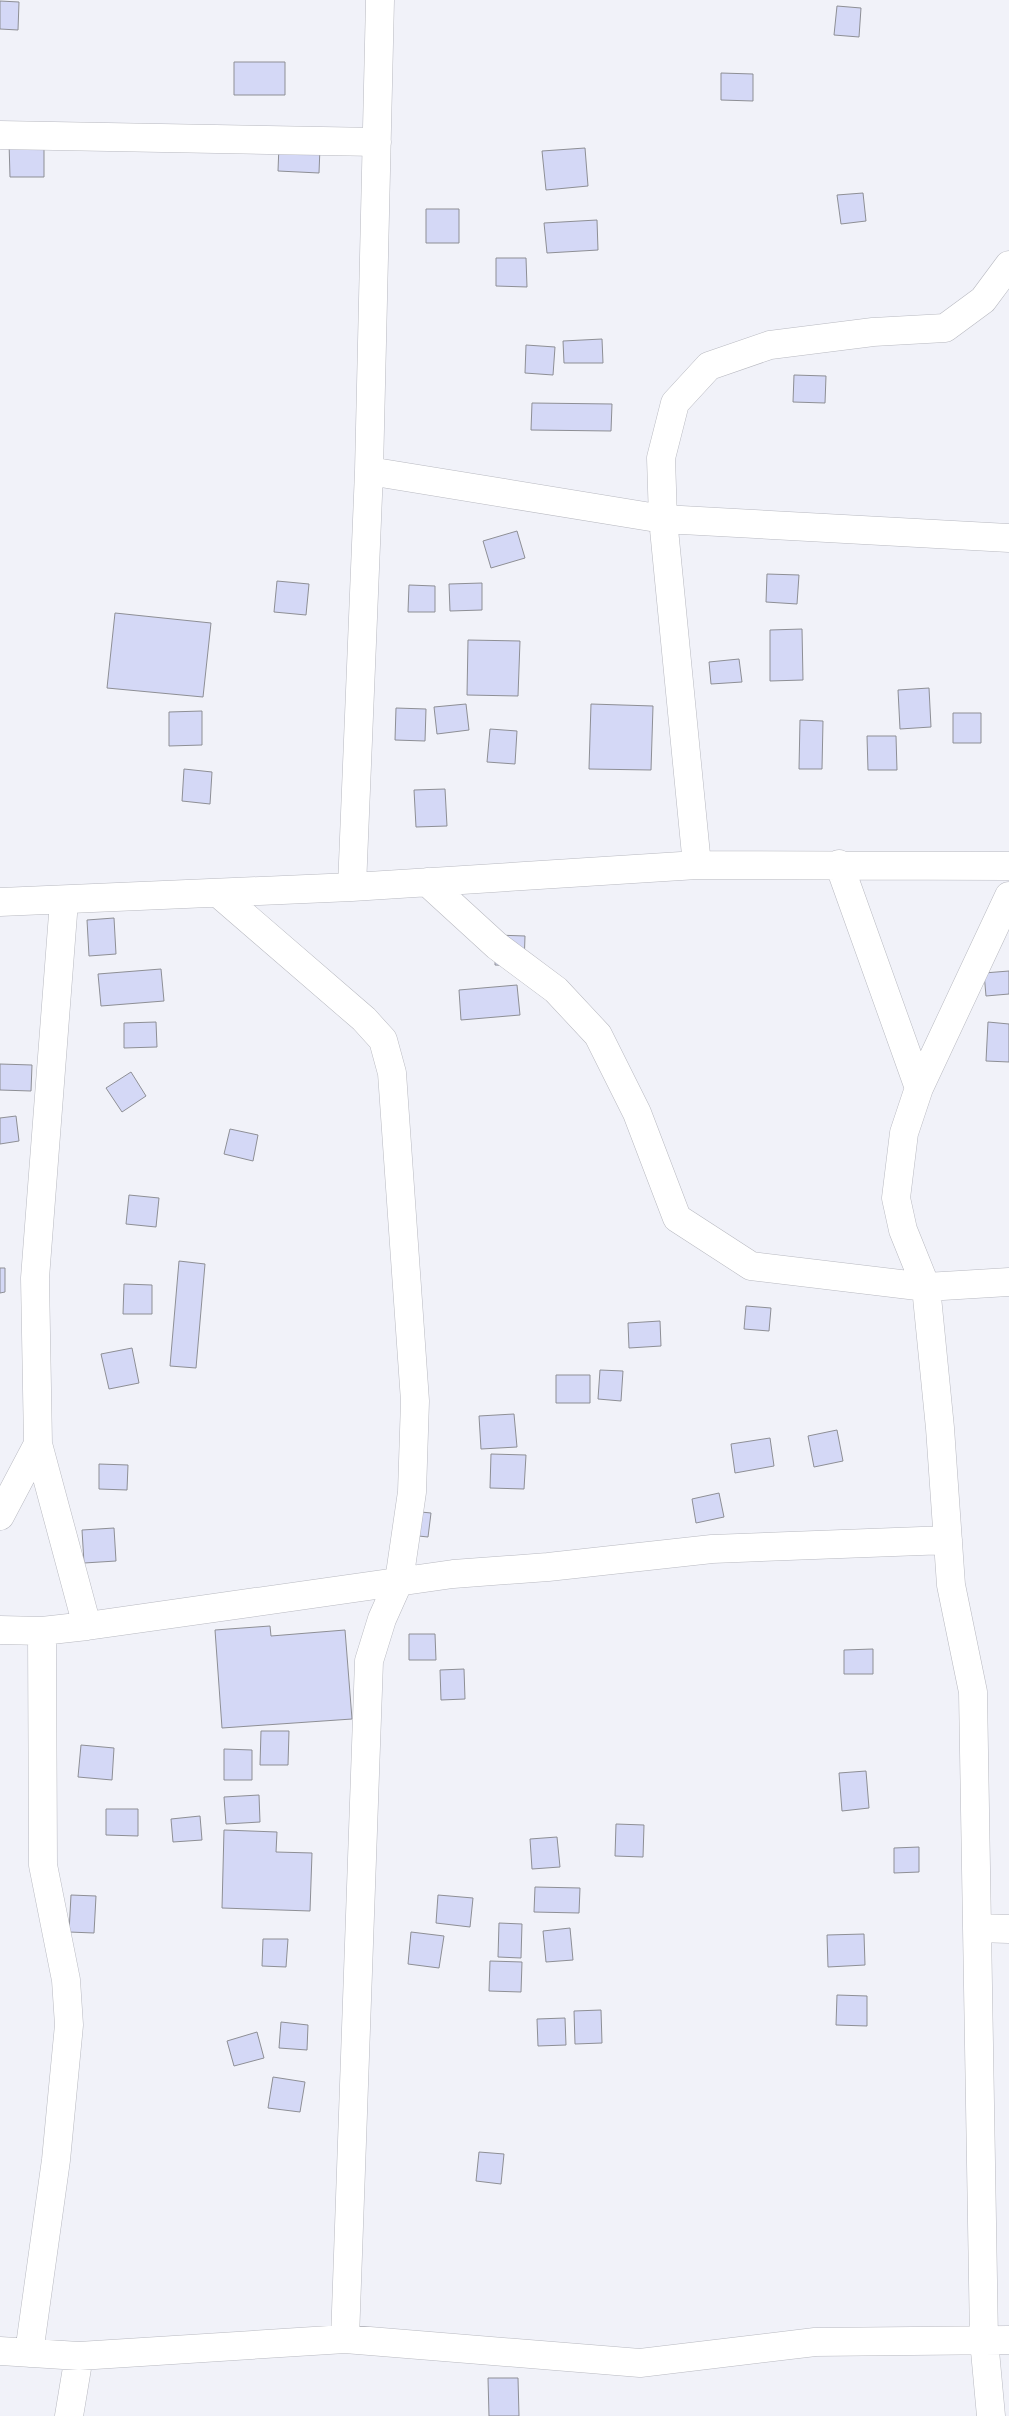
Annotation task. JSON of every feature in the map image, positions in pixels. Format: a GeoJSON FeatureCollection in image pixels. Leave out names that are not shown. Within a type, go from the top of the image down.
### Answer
{"type":"FeatureCollection","features":[{"type":"Feature","properties":{"kind":"street"},"geometry":{"type":"LineString","coordinates":[[352,887],[370,472],[380,0]]}},
{"type":"Feature","properties":{"kind":"street"},"geometry":{"type":"LineString","coordinates":[[0,135],[377,142]]}},
{"type":"Feature","properties":{"kind":"street"},"geometry":{"type":"LineString","coordinates":[[697,865],[663,519],[661,458],[675,403],[709,366],[770,345],[872,332],[945,328],[983,300],[1009,265]]}},
{"type":"Feature","properties":{"kind":"street"},"geometry":{"type":"LineString","coordinates":[[370,472],[663,519],[1009,538]]}},
{"type":"Feature","properties":{"kind":"street"},"geometry":{"type":"LineString","coordinates":[[840,864],[919,1088]]}},
{"type":"Feature","properties":{"kind":"street"},"geometry":{"type":"LineString","coordinates":[[0,902],[64,901],[352,887],[697,865],[1009,866]]}},
{"type":"Feature","properties":{"kind":"street"},"geometry":{"type":"LineString","coordinates":[[427,882],[497,946],[556,990],[598,1035],[637,1113],[677,1218],[751,1266],[926,1287],[1009,1282]]}},
{"type":"Feature","properties":{"kind":"street"},"geometry":{"type":"LineString","coordinates":[[218,893],[364,1019],[383,1040],[392,1073],[415,1401],[412,1492],[399,1581],[382,1619],[369,1661],[346,2339]]}},
{"type":"Feature","properties":{"kind":"street"},"geometry":{"type":"LineString","coordinates":[[991,2416],[997,2340],[978,1928],[973,1692],[952,1585],[940,1428],[926,1287],[903,1230],[896,1198],[904,1133],[919,1088],[1009,896]]}},
{"type":"Feature","properties":{"kind":"street"},"geometry":{"type":"LineString","coordinates":[[64,901],[35,1278],[38,1444],[88,1626]]}},
{"type":"Feature","properties":{"kind":"street"},"geometry":{"type":"LineString","coordinates":[[0,1516],[38,1444]]}},
{"type":"Feature","properties":{"kind":"street"},"geometry":{"type":"LineString","coordinates":[[0,1630],[42,1631],[88,1626],[453,1574],[548,1567],[712,1549],[948,1540]]}},
{"type":"Feature","properties":{"kind":"street"},"geometry":{"type":"LineString","coordinates":[[29,2353],[56,2160],[69,2025],[66,1980],[43,1864],[42,1631]]}},
{"type":"Feature","properties":{"kind":"street"},"geometry":{"type":"LineString","coordinates":[[978,1928],[1009,1929]]}},
{"type":"Feature","properties":{"kind":"street"},"geometry":{"type":"LineString","coordinates":[[0,2351],[79,2356],[346,2339],[640,2363],[815,2342],[997,2340]]}},
{"type":"Feature","properties":{"kind":"street"},"geometry":{"type":"LineString","coordinates":[[69,2416],[79,2356]]}},
{"type":"Feature","properties":{"kind":"building"},"geometry":{"type":"Polygon","coordinates":[[[0,1],[19,2],[18,30],[0,29],[0,1]]]}},
{"type":"Feature","properties":{"kind":"building"},"geometry":{"type":"Polygon","coordinates":[[[837,6],[861,8],[859,37],[834,35],[837,6]]]}},
{"type":"Feature","properties":{"kind":"building"},"geometry":{"type":"Polygon","coordinates":[[[234,62],[285,62],[285,95],[234,95],[234,62]]]}},
{"type":"Feature","properties":{"kind":"building"},"geometry":{"type":"Polygon","coordinates":[[[721,73],[753,74],[753,101],[721,100],[721,73]]]}},
{"type":"Feature","properties":{"kind":"building"},"geometry":{"type":"Polygon","coordinates":[[[44,141],[44,177],[10,177],[9,142],[44,141]]]}},
{"type":"Feature","properties":{"kind":"building"},"geometry":{"type":"Polygon","coordinates":[[[279,145],[320,147],[319,173],[278,171],[279,145]]]}},
{"type":"Feature","properties":{"kind":"building"},"geometry":{"type":"Polygon","coordinates":[[[585,148],[588,186],[546,190],[542,151],[585,148]]]}},
{"type":"Feature","properties":{"kind":"building"},"geometry":{"type":"Polygon","coordinates":[[[863,193],[866,221],[841,224],[837,195],[863,193]]]}},
{"type":"Feature","properties":{"kind":"building"},"geometry":{"type":"Polygon","coordinates":[[[426,209],[459,209],[459,243],[426,243],[426,209]]]}},
{"type":"Feature","properties":{"kind":"building"},"geometry":{"type":"Polygon","coordinates":[[[597,220],[598,250],[547,253],[544,223],[597,220]]]}},
{"type":"Feature","properties":{"kind":"building"},"geometry":{"type":"Polygon","coordinates":[[[496,258],[526,258],[527,287],[496,286],[496,258]]]}},
{"type":"Feature","properties":{"kind":"building"},"geometry":{"type":"Polygon","coordinates":[[[602,339],[603,363],[564,363],[563,341],[602,339]]]}},
{"type":"Feature","properties":{"kind":"building"},"geometry":{"type":"Polygon","coordinates":[[[526,345],[555,347],[553,375],[525,373],[526,345]]]}},
{"type":"Feature","properties":{"kind":"building"},"geometry":{"type":"Polygon","coordinates":[[[794,375],[826,376],[825,403],[793,402],[794,375]]]}},
{"type":"Feature","properties":{"kind":"building"},"geometry":{"type":"Polygon","coordinates":[[[532,403],[612,404],[611,431],[531,430],[532,403]]]}},
{"type":"Feature","properties":{"kind":"building"},"geometry":{"type":"Polygon","coordinates":[[[517,531],[525,558],[491,568],[483,541],[517,531]]]}},
{"type":"Feature","properties":{"kind":"building"},"geometry":{"type":"Polygon","coordinates":[[[767,574],[799,575],[797,604],[766,602],[767,574]]]}},
{"type":"Feature","properties":{"kind":"building"},"geometry":{"type":"Polygon","coordinates":[[[277,581],[309,584],[306,615],[274,612],[277,581]]]}},
{"type":"Feature","properties":{"kind":"building"},"geometry":{"type":"Polygon","coordinates":[[[482,583],[482,610],[450,611],[449,584],[482,583]]]}},
{"type":"Feature","properties":{"kind":"building"},"geometry":{"type":"Polygon","coordinates":[[[409,585],[435,586],[435,612],[408,612],[409,585]]]}},
{"type":"Feature","properties":{"kind":"building"},"geometry":{"type":"Polygon","coordinates":[[[115,613],[211,623],[203,697],[107,688],[115,613]]]}},
{"type":"Feature","properties":{"kind":"building"},"geometry":{"type":"Polygon","coordinates":[[[802,629],[803,680],[770,681],[770,630],[802,629]]]}},
{"type":"Feature","properties":{"kind":"building"},"geometry":{"type":"Polygon","coordinates":[[[468,640],[520,641],[518,696],[467,695],[468,640]]]}},
{"type":"Feature","properties":{"kind":"building"},"geometry":{"type":"Polygon","coordinates":[[[739,659],[742,682],[711,684],[709,662],[739,659]]]}},
{"type":"Feature","properties":{"kind":"building"},"geometry":{"type":"Polygon","coordinates":[[[929,688],[931,727],[900,729],[898,690],[929,688]]]}},
{"type":"Feature","properties":{"kind":"building"},"geometry":{"type":"Polygon","coordinates":[[[466,704],[469,730],[437,734],[434,707],[466,704]]]}},
{"type":"Feature","properties":{"kind":"building"},"geometry":{"type":"Polygon","coordinates":[[[591,704],[653,706],[651,770],[589,769],[591,704]]]}},
{"type":"Feature","properties":{"kind":"building"},"geometry":{"type":"Polygon","coordinates":[[[396,708],[426,709],[425,741],[395,740],[396,708]]]}},
{"type":"Feature","properties":{"kind":"building"},"geometry":{"type":"Polygon","coordinates":[[[202,711],[202,745],[169,746],[169,712],[202,711]]]}},
{"type":"Feature","properties":{"kind":"building"},"geometry":{"type":"Polygon","coordinates":[[[953,713],[981,713],[981,743],[953,743],[953,713]]]}},
{"type":"Feature","properties":{"kind":"building"},"geometry":{"type":"Polygon","coordinates":[[[800,720],[823,721],[822,769],[799,769],[800,720]]]}},
{"type":"Feature","properties":{"kind":"building"},"geometry":{"type":"Polygon","coordinates":[[[490,729],[517,731],[515,764],[487,762],[490,729]]]}},
{"type":"Feature","properties":{"kind":"building"},"geometry":{"type":"Polygon","coordinates":[[[867,736],[896,736],[897,770],[868,770],[867,736]]]}},
{"type":"Feature","properties":{"kind":"building"},"geometry":{"type":"Polygon","coordinates":[[[184,769],[212,772],[210,804],[182,801],[184,769]]]}},
{"type":"Feature","properties":{"kind":"building"},"geometry":{"type":"Polygon","coordinates":[[[445,789],[447,826],[416,827],[414,790],[445,789]]]}},
{"type":"Feature","properties":{"kind":"building"},"geometry":{"type":"Polygon","coordinates":[[[114,918],[116,954],[89,956],[87,920],[114,918]]]}},
{"type":"Feature","properties":{"kind":"building"},"geometry":{"type":"Polygon","coordinates":[[[496,935],[525,936],[524,966],[495,965],[496,935]]]}},
{"type":"Feature","properties":{"kind":"building"},"geometry":{"type":"Polygon","coordinates":[[[161,969],[164,1001],[101,1006],[98,974],[161,969]]]}},
{"type":"Feature","properties":{"kind":"building"},"geometry":{"type":"Polygon","coordinates":[[[1009,971],[1009,994],[986,996],[984,973],[1009,971]]]}},
{"type":"Feature","properties":{"kind":"building"},"geometry":{"type":"Polygon","coordinates":[[[517,985],[520,1015],[461,1020],[459,990],[517,985]]]}},
{"type":"Feature","properties":{"kind":"building"},"geometry":{"type":"Polygon","coordinates":[[[156,1022],[157,1047],[124,1048],[124,1023],[156,1022]]]}},
{"type":"Feature","properties":{"kind":"building"},"geometry":{"type":"Polygon","coordinates":[[[988,1022],[1009,1024],[1009,1062],[986,1061],[988,1022]]]}},
{"type":"Feature","properties":{"kind":"building"},"geometry":{"type":"Polygon","coordinates":[[[0,1064],[32,1065],[31,1091],[0,1090],[0,1064]]]}},
{"type":"Feature","properties":{"kind":"building"},"geometry":{"type":"Polygon","coordinates":[[[131,1072],[146,1096],[122,1112],[106,1088],[131,1072]]]}},
{"type":"Feature","properties":{"kind":"building"},"geometry":{"type":"Polygon","coordinates":[[[16,1116],[19,1141],[0,1144],[0,1118],[16,1116]]]}},
{"type":"Feature","properties":{"kind":"building"},"geometry":{"type":"Polygon","coordinates":[[[230,1129],[258,1135],[253,1161],[224,1154],[230,1129]]]}},
{"type":"Feature","properties":{"kind":"building"},"geometry":{"type":"Polygon","coordinates":[[[129,1195],[159,1198],[156,1227],[126,1224],[129,1195]]]}},
{"type":"Feature","properties":{"kind":"building"},"geometry":{"type":"Polygon","coordinates":[[[179,1261],[205,1264],[196,1368],[170,1366],[179,1261]]]}},
{"type":"Feature","properties":{"kind":"building"},"geometry":{"type":"Polygon","coordinates":[[[0,1268],[5,1268],[5,1292],[0,1293],[0,1268]]]}},
{"type":"Feature","properties":{"kind":"building"},"geometry":{"type":"Polygon","coordinates":[[[124,1284],[152,1285],[152,1314],[123,1314],[124,1284]]]}},
{"type":"Feature","properties":{"kind":"building"},"geometry":{"type":"Polygon","coordinates":[[[746,1306],[771,1308],[769,1331],[744,1329],[746,1306]]]}},
{"type":"Feature","properties":{"kind":"building"},"geometry":{"type":"Polygon","coordinates":[[[660,1321],[661,1346],[629,1348],[628,1323],[660,1321]]]}},
{"type":"Feature","properties":{"kind":"building"},"geometry":{"type":"Polygon","coordinates":[[[132,1348],[139,1383],[109,1389],[101,1354],[132,1348]]]}},
{"type":"Feature","properties":{"kind":"building"},"geometry":{"type":"Polygon","coordinates":[[[600,1370],[623,1371],[621,1401],[598,1399],[600,1370]]]}},
{"type":"Feature","properties":{"kind":"building"},"geometry":{"type":"Polygon","coordinates":[[[556,1375],[590,1375],[590,1403],[556,1403],[556,1375]]]}},
{"type":"Feature","properties":{"kind":"building"},"geometry":{"type":"Polygon","coordinates":[[[514,1414],[517,1447],[481,1449],[479,1416],[514,1414]]]}},
{"type":"Feature","properties":{"kind":"building"},"geometry":{"type":"Polygon","coordinates":[[[837,1430],[843,1461],[814,1467],[808,1436],[837,1430]]]}},
{"type":"Feature","properties":{"kind":"building"},"geometry":{"type":"Polygon","coordinates":[[[770,1438],[774,1466],[735,1473],[731,1444],[770,1438]]]}},
{"type":"Feature","properties":{"kind":"building"},"geometry":{"type":"Polygon","coordinates":[[[491,1454],[526,1455],[524,1489],[490,1488],[491,1454]]]}},
{"type":"Feature","properties":{"kind":"building"},"geometry":{"type":"Polygon","coordinates":[[[99,1464],[128,1465],[127,1490],[99,1489],[99,1464]]]}},
{"type":"Feature","properties":{"kind":"building"},"geometry":{"type":"Polygon","coordinates":[[[719,1493],[724,1517],[696,1523],[692,1499],[719,1493]]]}},
{"type":"Feature","properties":{"kind":"building"},"geometry":{"type":"Polygon","coordinates":[[[401,1510],[431,1513],[428,1537],[399,1534],[401,1510]]]}},
{"type":"Feature","properties":{"kind":"building"},"geometry":{"type":"Polygon","coordinates":[[[114,1528],[116,1561],[84,1563],[82,1530],[114,1528]]]}},
{"type":"Feature","properties":{"kind":"building"},"geometry":{"type":"Polygon","coordinates":[[[270,1626],[271,1636],[345,1630],[352,1719],[222,1728],[215,1630],[270,1626]]]}},
{"type":"Feature","properties":{"kind":"building"},"geometry":{"type":"Polygon","coordinates":[[[409,1634],[435,1634],[436,1660],[409,1660],[409,1634]]]}},
{"type":"Feature","properties":{"kind":"building"},"geometry":{"type":"Polygon","coordinates":[[[873,1649],[873,1674],[844,1674],[844,1650],[873,1649]]]}},
{"type":"Feature","properties":{"kind":"building"},"geometry":{"type":"Polygon","coordinates":[[[464,1669],[465,1699],[441,1700],[440,1670],[464,1669]]]}},
{"type":"Feature","properties":{"kind":"building"},"geometry":{"type":"Polygon","coordinates":[[[261,1731],[289,1731],[288,1765],[260,1765],[261,1731]]]}},
{"type":"Feature","properties":{"kind":"building"},"geometry":{"type":"Polygon","coordinates":[[[81,1745],[114,1748],[112,1780],[78,1777],[81,1745]]]}},
{"type":"Feature","properties":{"kind":"building"},"geometry":{"type":"Polygon","coordinates":[[[224,1749],[252,1750],[252,1780],[224,1780],[224,1749]]]}},
{"type":"Feature","properties":{"kind":"building"},"geometry":{"type":"Polygon","coordinates":[[[866,1771],[869,1808],[842,1811],[839,1773],[866,1771]]]}},
{"type":"Feature","properties":{"kind":"building"},"geometry":{"type":"Polygon","coordinates":[[[259,1795],[260,1822],[226,1824],[224,1797],[259,1795]]]}},
{"type":"Feature","properties":{"kind":"building"},"geometry":{"type":"Polygon","coordinates":[[[106,1809],[138,1809],[138,1836],[106,1835],[106,1809]]]}},
{"type":"Feature","properties":{"kind":"building"},"geometry":{"type":"Polygon","coordinates":[[[200,1816],[202,1840],[173,1842],[171,1819],[200,1816]]]}},
{"type":"Feature","properties":{"kind":"building"},"geometry":{"type":"Polygon","coordinates":[[[616,1824],[644,1825],[643,1857],[615,1856],[616,1824]]]}},
{"type":"Feature","properties":{"kind":"building"},"geometry":{"type":"Polygon","coordinates":[[[224,1830],[277,1832],[276,1852],[312,1853],[310,1911],[222,1908],[224,1830]]]}},
{"type":"Feature","properties":{"kind":"building"},"geometry":{"type":"Polygon","coordinates":[[[557,1837],[560,1867],[532,1869],[530,1839],[557,1837]]]}},
{"type":"Feature","properties":{"kind":"building"},"geometry":{"type":"Polygon","coordinates":[[[919,1847],[919,1872],[894,1873],[894,1848],[919,1847]]]}},
{"type":"Feature","properties":{"kind":"building"},"geometry":{"type":"Polygon","coordinates":[[[535,1887],[580,1888],[579,1913],[534,1912],[535,1887]]]}},
{"type":"Feature","properties":{"kind":"building"},"geometry":{"type":"Polygon","coordinates":[[[71,1895],[96,1896],[94,1933],[69,1932],[71,1895]]]}},
{"type":"Feature","properties":{"kind":"building"},"geometry":{"type":"Polygon","coordinates":[[[438,1895],[473,1898],[470,1927],[436,1923],[438,1895]]]}},
{"type":"Feature","properties":{"kind":"building"},"geometry":{"type":"Polygon","coordinates":[[[499,1923],[522,1924],[521,1958],[498,1957],[499,1923]]]}},
{"type":"Feature","properties":{"kind":"building"},"geometry":{"type":"Polygon","coordinates":[[[570,1928],[573,1960],[546,1962],[543,1931],[570,1928]]]}},
{"type":"Feature","properties":{"kind":"building"},"geometry":{"type":"Polygon","coordinates":[[[411,1932],[444,1936],[439,1968],[408,1964],[411,1932]]]}},
{"type":"Feature","properties":{"kind":"building"},"geometry":{"type":"Polygon","coordinates":[[[864,1934],[865,1965],[828,1967],[827,1935],[864,1934]]]}},
{"type":"Feature","properties":{"kind":"building"},"geometry":{"type":"Polygon","coordinates":[[[263,1939],[288,1939],[286,1967],[262,1966],[263,1939]]]}},
{"type":"Feature","properties":{"kind":"building"},"geometry":{"type":"Polygon","coordinates":[[[490,1961],[522,1962],[521,1992],[489,1991],[490,1961]]]}},
{"type":"Feature","properties":{"kind":"building"},"geometry":{"type":"Polygon","coordinates":[[[837,1995],[867,1996],[867,2026],[836,2025],[837,1995]]]}},
{"type":"Feature","properties":{"kind":"building"},"geometry":{"type":"Polygon","coordinates":[[[601,2010],[602,2043],[575,2044],[574,2011],[601,2010]]]}},
{"type":"Feature","properties":{"kind":"building"},"geometry":{"type":"Polygon","coordinates":[[[565,2018],[566,2045],[538,2046],[537,2019],[565,2018]]]}},
{"type":"Feature","properties":{"kind":"building"},"geometry":{"type":"Polygon","coordinates":[[[281,2022],[308,2025],[307,2050],[279,2048],[281,2022]]]}},
{"type":"Feature","properties":{"kind":"building"},"geometry":{"type":"Polygon","coordinates":[[[257,2032],[264,2058],[234,2066],[227,2041],[257,2032]]]}},
{"type":"Feature","properties":{"kind":"building"},"geometry":{"type":"Polygon","coordinates":[[[273,2077],[305,2082],[300,2112],[268,2108],[273,2077]]]}},
{"type":"Feature","properties":{"kind":"building"},"geometry":{"type":"Polygon","coordinates":[[[479,2152],[504,2154],[501,2184],[476,2181],[479,2152]]]}},
{"type":"Feature","properties":{"kind":"building"},"geometry":{"type":"Polygon","coordinates":[[[488,2378],[518,2378],[519,2416],[489,2416],[488,2378]]]}}]}
